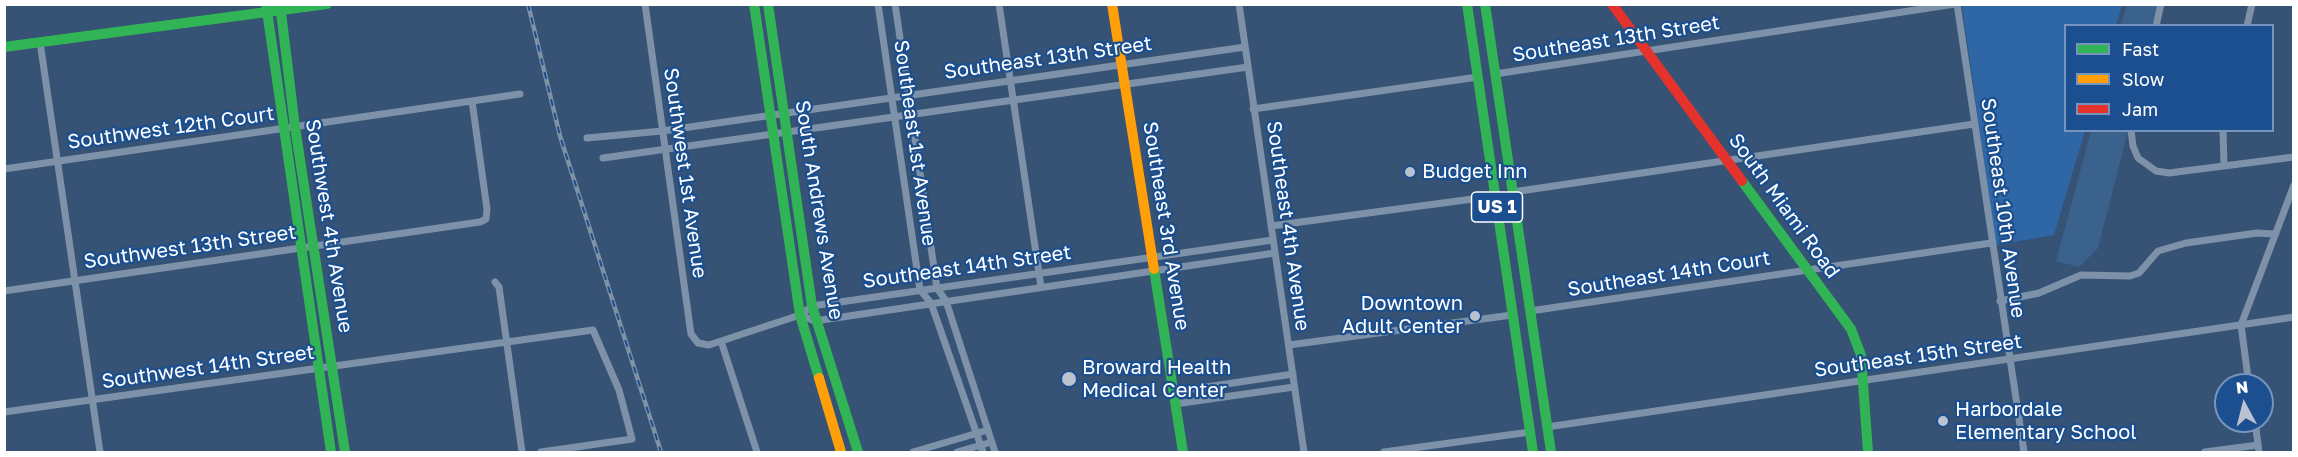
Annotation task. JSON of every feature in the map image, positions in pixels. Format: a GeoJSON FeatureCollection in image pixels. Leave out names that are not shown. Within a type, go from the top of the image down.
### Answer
{"type":"FeatureCollection","features":[{"type":"Feature","properties":{"kind":"main road"},"geometry":{"type":"LineString","coordinates":[[4,47],[267,8],[327,4]]}},
{"type":"Feature","properties":{"kind":"main road","name":"South Andrews Avenue"},"geometry":{"type":"LineString","coordinates":[[753,4],[800,315],[841,453]]}},
{"type":"Feature","properties":{"kind":"main road","name":"South Andrews Avenue"},"geometry":{"type":"LineString","coordinates":[[768,4],[815,321],[858,453]]}},
{"type":"Feature","properties":{"kind":"main road","name":"Southeast 3rd Avenue"},"geometry":{"type":"LineString","coordinates":[[1112,4],[1127,85],[1183,453]]}},
{"type":"Feature","properties":{"kind":"main road","name":"US 1"},"geometry":{"type":"LineString","coordinates":[[1467,4],[1533,453]]}},
{"type":"Feature","properties":{"kind":"main road","name":"US 1"},"geometry":{"type":"LineString","coordinates":[[1485,4],[1550,453]]}},
{"type":"Feature","properties":{"kind":"main road","name":"South Miami Road"},"geometry":{"type":"LineString","coordinates":[[1612,4],[1809,269],[1858,343],[1864,381],[1868,453]]}},
{"type":"Feature","properties":{"kind":"main road","name":"Southwest 4th Avenue"},"geometry":{"type":"LineString","coordinates":[[267,8],[315,245],[345,453]]}},
{"type":"Feature","properties":{"kind":"main road","name":"Southwest 4th Avenue"},"geometry":{"type":"LineString","coordinates":[[281,8],[302,247],[331,453]]}},
{"type":"Feature","properties":{"kind":"main road"},"geometry":{"type":"LineString","coordinates":[[1474,50],[1482,63],[1495,74]]}},
{"type":"Feature","properties":{"kind":"main road"},"geometry":{"type":"LineString","coordinates":[[1478,77],[1498,96]]}},
{"type":"Feature","properties":{"kind":"main road"},"geometry":{"type":"LineString","coordinates":[[1528,416],[1547,427]]}},
{"type":"Feature","properties":{"kind":"main road"},"geometry":{"type":"LineString","coordinates":[[1530,432],[1550,453]]}},
{"type":"Feature","properties":{"kind":"street","name":"Southwest 1st Avenue"},"geometry":{"type":"LineString","coordinates":[[645,4],[691,334],[698,344],[709,345],[721,341]]}},
{"type":"Feature","properties":{"kind":"street","name":"Southeast 1st Avenue"},"geometry":{"type":"LineString","coordinates":[[878,4],[920,290]]}},
{"type":"Feature","properties":{"kind":"street","name":"Southeast 1st Avenue"},"geometry":{"type":"LineString","coordinates":[[895,4],[937,288]]}},
{"type":"Feature","properties":{"kind":"street"},"geometry":{"type":"LineString","coordinates":[[999,4],[1041,287]]}},
{"type":"Feature","properties":{"kind":"street","name":"Southeast 4th Avenue"},"geometry":{"type":"LineString","coordinates":[[1239,4],[1304,453]]}},
{"type":"Feature","properties":{"kind":"street","name":"Southeast 13th Street"},"geometry":{"type":"LineString","coordinates":[[1495,74],[1956,4]]}},
{"type":"Feature","properties":{"kind":"street","name":"Southeast 10th Avenue"},"geometry":{"type":"LineString","coordinates":[[1956,4],[1990,243],[2024,453]]}},
{"type":"Feature","properties":{"kind":"street"},"geometry":{"type":"LineString","coordinates":[[2156,24],[2161,4]]}},
{"type":"Feature","properties":{"kind":"street"},"geometry":{"type":"LineString","coordinates":[[2247,24],[2252,4]]}},
{"type":"Feature","properties":{"kind":"street"},"geometry":{"type":"LineString","coordinates":[[40,42],[100,453]]}},
{"type":"Feature","properties":{"kind":"street","name":"Southeast 13th Street"},"geometry":{"type":"LineString","coordinates":[[785,113],[1245,47]]}},
{"type":"Feature","properties":{"kind":"street","name":"Southeast 13th Street"},"geometry":{"type":"LineString","coordinates":[[788,131],[1248,67]]}},
{"type":"Feature","properties":{"kind":"street"},"geometry":{"type":"LineString","coordinates":[[1253,109],[1478,77]]}},
{"type":"Feature","properties":{"kind":"street","name":"Southwest 12th Court"},"geometry":{"type":"LineString","coordinates":[[4,169],[520,94]]}},
{"type":"Feature","properties":{"kind":"street","name":"Southwest 13th Street"},"geometry":{"type":"LineString","coordinates":[[4,291],[480,222],[486,219],[487,209],[472,101]]}},
{"type":"Feature","properties":{"kind":"street"},"geometry":{"type":"LineString","coordinates":[[588,138],[662,131],[785,113]]}},
{"type":"Feature","properties":{"kind":"street"},"geometry":{"type":"LineString","coordinates":[[1513,192],[1974,124]]}},
{"type":"Feature","properties":{"kind":"street"},"geometry":{"type":"LineString","coordinates":[[603,159],[788,131]]}},
{"type":"Feature","properties":{"kind":"street"},"geometry":{"type":"LineString","coordinates":[[2131,132],[2133,146],[2138,158],[2156,171],[2169,173],[2294,157]]}},
{"type":"Feature","properties":{"kind":"street"},"geometry":{"type":"LineString","coordinates":[[2223,132],[2224,165]]}},
{"type":"Feature","properties":{"kind":"street"},"geometry":{"type":"LineString","coordinates":[[2247,373],[2241,325],[2294,185]]}},
{"type":"Feature","properties":{"kind":"street"},"geometry":{"type":"LineString","coordinates":[[1271,226],[1495,196]]}},
{"type":"Feature","properties":{"kind":"street"},"geometry":{"type":"LineString","coordinates":[[2000,301],[2039,293],[2081,274],[2130,276],[2139,273],[2158,251],[2186,243],[2257,232],[2274,234]]}},
{"type":"Feature","properties":{"kind":"street","name":"Southeast 14th Street"},"geometry":{"type":"LineString","coordinates":[[800,315],[812,306],[1273,240]]}},
{"type":"Feature","properties":{"kind":"street","name":"Southeast 14th Court"},"geometry":{"type":"LineString","coordinates":[[1530,311],[1990,243]]}},
{"type":"Feature","properties":{"kind":"street","name":"Southeast 14th Street"},"geometry":{"type":"LineString","coordinates":[[815,321],[1275,253]]}},
{"type":"Feature","properties":{"kind":"street"},"geometry":{"type":"LineString","coordinates":[[495,282],[499,287],[522,453]]}},
{"type":"Feature","properties":{"kind":"street"},"geometry":{"type":"LineString","coordinates":[[937,288],[946,301],[995,453]]}},
{"type":"Feature","properties":{"kind":"street"},"geometry":{"type":"LineString","coordinates":[[920,290],[931,303],[982,449]]}},
{"type":"Feature","properties":{"kind":"street"},"geometry":{"type":"LineString","coordinates":[[757,453],[721,341],[800,315],[815,321]]}},
{"type":"Feature","properties":{"kind":"street"},"geometry":{"type":"LineString","coordinates":[[1289,345],[1512,315]]}},
{"type":"Feature","properties":{"kind":"street","name":"Southeast 15th Street"},"geometry":{"type":"LineString","coordinates":[[1547,427],[2294,317]]}},
{"type":"Feature","properties":{"kind":"street","name":"Southwest 14th Street"},"geometry":{"type":"LineString","coordinates":[[4,412],[506,340],[593,330],[619,390],[632,439],[540,453]]}},
{"type":"Feature","properties":{"kind":"street"},"geometry":{"type":"LineString","coordinates":[[958,377],[969,374]]}},
{"type":"Feature","properties":{"kind":"street"},"geometry":{"type":"LineString","coordinates":[[1173,392],[1293,374]]}},
{"type":"Feature","properties":{"kind":"street"},"geometry":{"type":"LineString","coordinates":[[1175,404],[1294,387]]}},
{"type":"Feature","properties":{"kind":"street"},"geometry":{"type":"LineString","coordinates":[[918,452],[988,430]]}},
{"type":"Feature","properties":{"kind":"street"},"geometry":{"type":"LineString","coordinates":[[1384,453],[1530,432]]}},
{"type":"Feature","properties":{"kind":"street"},"geometry":{"type":"LineString","coordinates":[[2205,453],[2259,449],[2257,433]]}},
{"type":"Feature","properties":{"kind":"street"},"geometry":{"type":"LineString","coordinates":[[957,453],[982,449],[992,442]]}},
{"type":"Feature","properties":{"kind":"shaded area"},"geometry":{"type":"Polygon","coordinates":[[[1962,5],[2122,5],[2116,24],[2064,24],[2064,132],[2085,132],[2054,235],[1996,245],[1962,5]]]}},
{"type":"Feature","properties":{"kind":"shaded area"},"geometry":{"type":"Polygon","coordinates":[[[2127,5],[2158,5],[2153,24],[2121,24],[2127,5]]]}},
{"type":"Feature","properties":{"kind":"shaded area"},"geometry":{"type":"Polygon","coordinates":[[[2091,132],[2128,132],[2098,248],[2079,267],[2056,261],[2091,132]]]}},
{"type":"Feature","properties":{"kind":"railway"},"geometry":{"type":"LineString","coordinates":[[528,4],[560,136],[661,452]]}},
{"type":"Feature","properties":{"kind":"traffic: fast"},"geometry":{"type":"LineString","coordinates":[[266,4],[331,452]]}},
{"type":"Feature","properties":{"kind":"traffic: fast"},"geometry":{"type":"LineString","coordinates":[[280,4],[295,127],[345,452]]}},
{"type":"Feature","properties":{"kind":"traffic: fast"},"geometry":{"type":"LineString","coordinates":[[4,47],[327,4]]}},
{"type":"Feature","properties":{"kind":"traffic: fast"},"geometry":{"type":"LineString","coordinates":[[754,4],[800,315],[819,378]]}},
{"type":"Feature","properties":{"kind":"traffic: fast"},"geometry":{"type":"LineString","coordinates":[[768,4],[812,306],[858,452]]}},
{"type":"Feature","properties":{"kind":"traffic: fast"},"geometry":{"type":"LineString","coordinates":[[1467,4],[1533,452]]}},
{"type":"Feature","properties":{"kind":"traffic: fast"},"geometry":{"type":"LineString","coordinates":[[1485,4],[1551,452]]}},
{"type":"Feature","properties":{"kind":"traffic: fast"},"geometry":{"type":"LineString","coordinates":[[1742,181],[1851,329],[1861,355],[1868,452]]}},
{"type":"Feature","properties":{"kind":"traffic: fast"},"geometry":{"type":"LineString","coordinates":[[1154,269],[1183,452]]}},
{"type":"Feature","properties":{"kind":"traffic: slow"},"geometry":{"type":"LineString","coordinates":[[1112,4],[1154,269]]}},
{"type":"Feature","properties":{"kind":"traffic: slow"},"geometry":{"type":"LineString","coordinates":[[819,378],[841,452]]}},
{"type":"Feature","properties":{"kind":"traffic: jam"},"geometry":{"type":"LineString","coordinates":[[1612,4],[1742,181]]}},
{"type":"Feature","properties":{"kind":"place","name":"Budget Inn"},"geometry":{"type":"Point","coordinates":[1410,172]}},
{"type":"Feature","properties":{"kind":"place","name":"Downtown Adult Center"},"geometry":{"type":"Point","coordinates":[1475,316]}},
{"type":"Feature","properties":{"kind":"place","name":"Broward Health Medical Center"},"geometry":{"type":"Point","coordinates":[1069,379]}},
{"type":"Feature","properties":{"kind":"place","name":"Harbordale Elementary School"},"geometry":{"type":"Point","coordinates":[1943,421]}}]}
